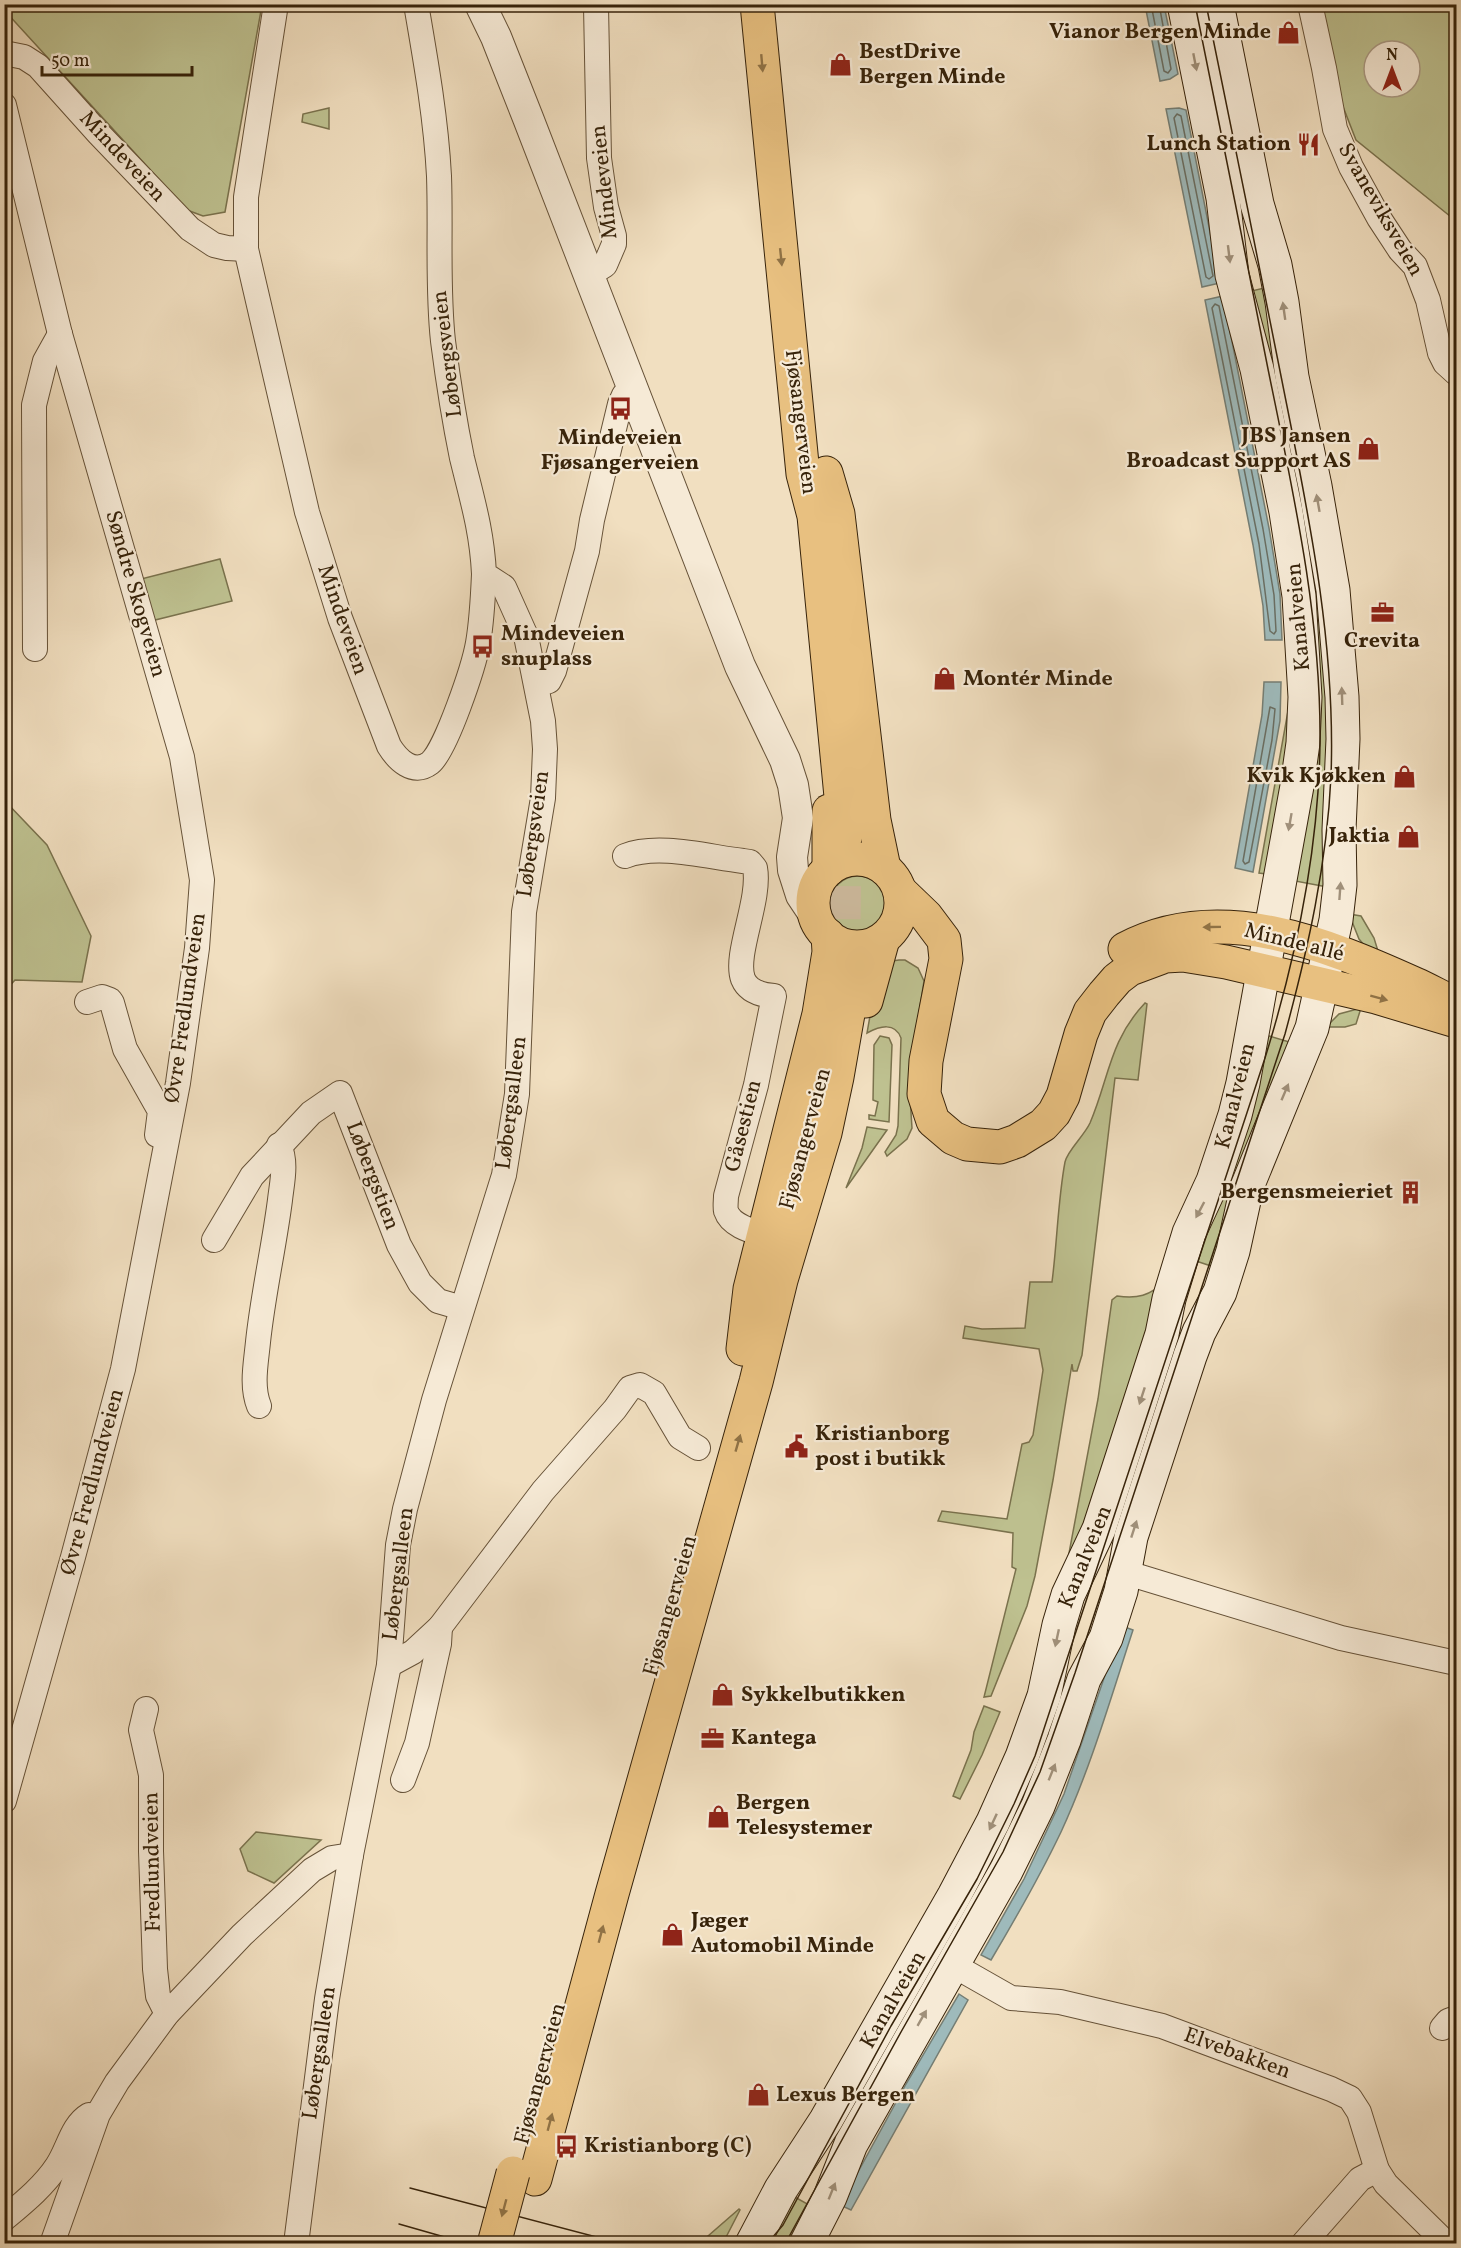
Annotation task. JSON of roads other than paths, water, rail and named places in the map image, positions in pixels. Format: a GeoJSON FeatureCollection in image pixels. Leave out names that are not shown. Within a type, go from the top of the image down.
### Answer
{"type":"FeatureCollection","features":[{"type":"Feature","properties":{"kind":"main road","name":"Fjøsangerveien"},"geometry":{"type":"LineString","coordinates":[[757,4],[814,474],[826,515],[852,839]]}},
{"type":"Feature","properties":{"kind":"main road","name":"Fjøsangerveien"},"geometry":{"type":"LineString","coordinates":[[778,4],[814,474]]}},
{"type":"Feature","properties":{"kind":"main road","name":"Kanalveien"},"geometry":{"type":"LineString","coordinates":[[752,2244],[780,2189],[826,2120],[959,1887],[993,1822],[1022,1757],[1044,1696],[1059,1625],[1068,1595],[1099,1529],[1162,1334],[1169,1299],[1189,1233],[1213,1181],[1243,1083],[1303,743],[1305,697],[1302,624],[1286,512],[1257,369],[1233,281],[1223,198],[1184,4]]}},
{"type":"Feature","properties":{"kind":"main road","name":"Kanalveien"},"geometry":{"type":"LineString","coordinates":[[806,2244],[830,2197],[851,2144],[1006,1871],[1038,1806],[1064,1740],[1084,1679],[1106,1638],[1120,1591],[1131,1537],[1190,1356],[1222,1284],[1233,1251],[1247,1187],[1305,1047],[1330,949],[1340,885],[1339,830],[1343,739],[1340,662],[1334,600],[1317,498],[1292,378],[1275,265],[1257,204],[1217,4]]}},
{"type":"Feature","properties":{"kind":"main road"},"geometry":{"type":"LineString","coordinates":[[814,474],[801,498],[804,564],[828,785],[827,872]]}},
{"type":"Feature","properties":{"kind":"main road"},"geometry":{"type":"LineString","coordinates":[[814,474],[838,514],[874,820],[901,910],[894,928],[872,945],[849,946],[821,926]]}},
{"type":"Feature","properties":{"kind":"main road"},"geometry":{"type":"LineString","coordinates":[[743,1350],[750,1289],[819,1014],[829,952],[814,898],[815,890],[827,872],[837,864],[857,859],[867,860],[892,879]]}},
{"type":"Feature","properties":{"kind":"main road","name":"Minde allé"},"geometry":{"type":"LineString","coordinates":[[892,879],[940,932],[946,950],[924,1080],[924,1095],[933,1121],[953,1138],[967,1144],[985,1148],[1000,1147],[1017,1142],[1043,1125],[1054,1113],[1063,1095],[1090,1012],[1117,979],[1130,969],[1165,956],[1183,955],[1226,962],[1376,997],[1456,1021]]}},
{"type":"Feature","properties":{"kind":"main road","name":"Minde allé"},"geometry":{"type":"LineString","coordinates":[[1027,1134],[1038,1107],[1062,1028],[1083,986],[1114,955],[1149,938],[1168,932],[1198,927],[1225,927],[1270,932],[1330,949],[1456,1004]]}},
{"type":"Feature","properties":{"kind":"main road"},"geometry":{"type":"LineString","coordinates":[[885,937],[909,937],[929,946],[942,969]]}},
{"type":"Feature","properties":{"kind":"main road"},"geometry":{"type":"LineString","coordinates":[[756,1382],[795,1284],[838,1137],[852,1081],[869,986],[885,937]]}},
{"type":"Feature","properties":{"kind":"main road","name":"Fjøsangerveien"},"geometry":{"type":"LineString","coordinates":[[494,2244],[524,2176],[622,1860],[756,1382],[780,1280],[825,1133],[837,1077],[848,968],[811,1129],[763,1292],[743,1350],[524,2176],[517,2244]]}},
{"type":"Feature","properties":{"kind":"street","name":"Mindeveien"},"geometry":{"type":"LineString","coordinates":[[276,4],[246,197],[246,249],[299,478],[325,571],[359,672],[389,746],[395,757],[406,765],[416,767],[429,764],[437,754],[457,710],[478,644],[484,574]]}},
{"type":"Feature","properties":{"kind":"street","name":"Løbergsveien"},"geometry":{"type":"LineString","coordinates":[[416,4],[429,79],[437,150],[443,338],[462,454],[479,525],[484,574],[502,585],[509,595],[526,636],[543,721],[544,777],[539,829],[524,912]]}},
{"type":"Feature","properties":{"kind":"street","name":"Mindeveien"},"geometry":{"type":"LineString","coordinates":[[480,4],[496,37],[740,666],[784,760],[793,785],[798,828]]}},
{"type":"Feature","properties":{"kind":"street","name":"Svaneviksveien"},"geometry":{"type":"LineString","coordinates":[[1310,4],[1335,129],[1351,167],[1379,218],[1400,250],[1415,266],[1428,300],[1440,353],[1445,363],[1456,373]]}},
{"type":"Feature","properties":{"kind":"street","name":"Mindeveien"},"geometry":{"type":"LineString","coordinates":[[589,275],[599,270],[609,259],[614,244],[600,168],[596,6]]}},
{"type":"Feature","properties":{"kind":"street","name":"Mindeveien"},"geometry":{"type":"LineString","coordinates":[[4,53],[24,57],[38,66],[189,229],[214,245],[246,249]]}},
{"type":"Feature","properties":{"kind":"street","name":"Søndre Skogveien"},"geometry":{"type":"LineString","coordinates":[[4,105],[60,334],[182,757],[200,857]]}},
{"type":"Feature","properties":{"kind":"street"},"geometry":{"type":"LineString","coordinates":[[35,649],[34,405],[45,361],[60,334]]}},
{"type":"Feature","properties":{"kind":"street"},"geometry":{"type":"LineString","coordinates":[[537,686],[549,681],[554,671],[586,551],[620,404],[624,395],[632,388]]}},
{"type":"Feature","properties":{"kind":"street"},"geometry":{"type":"LineString","coordinates":[[798,828],[806,852],[827,872]]}},
{"type":"Feature","properties":{"kind":"street"},"geometry":{"type":"LineString","coordinates":[[798,828],[792,857],[793,870],[801,895],[821,926]]}},
{"type":"Feature","properties":{"kind":"street","name":"Gåsestien"},"geometry":{"type":"LineString","coordinates":[[625,856],[652,850],[743,861],[753,865],[757,874],[755,899],[741,971],[746,984],[751,989],[757,993],[774,996],[756,1085],[726,1196],[726,1211],[730,1218],[740,1226],[765,1235]]}},
{"type":"Feature","properties":{"kind":"street","name":"Øvre Fredlundveien"},"geometry":{"type":"LineString","coordinates":[[4,1801],[111,1421],[123,1369],[164,1159],[190,1005],[201,889],[200,857]]}},
{"type":"Feature","properties":{"kind":"street","name":"Løbergsalleen"},"geometry":{"type":"LineString","coordinates":[[296,2244],[322,2031],[351,1855],[389,1665],[396,1566],[405,1509],[434,1400],[504,1175],[512,1134],[520,1048],[524,912]]}},
{"type":"Feature","properties":{"kind":"street","name":"Øvre Fredlundveien"},"geometry":{"type":"LineString","coordinates":[[87,1002],[102,997],[112,1003],[125,1049],[160,1111],[157,1150],[164,1159]]}},
{"type":"Feature","properties":{"kind":"street","name":"Løbergstien"},"geometry":{"type":"LineString","coordinates":[[214,1240],[241,1191],[279,1145],[311,1113],[340,1094],[399,1245],[420,1283],[438,1300],[462,1308]]}},
{"type":"Feature","properties":{"kind":"street"},"geometry":{"type":"LineString","coordinates":[[259,1406],[255,1376],[260,1321],[282,1185],[283,1160],[279,1145]]}},
{"type":"Feature","properties":{"kind":"street"},"geometry":{"type":"LineString","coordinates":[[389,1665],[413,1652],[440,1627],[543,1491],[615,1409],[630,1388],[640,1385],[654,1394],[680,1437],[698,1448]]}},
{"type":"Feature","properties":{"kind":"street","name":"Kanalveien"},"geometry":{"type":"LineString","coordinates":[[1124,1572],[1341,1638],[1456,1663]]}},
{"type":"Feature","properties":{"kind":"street"},"geometry":{"type":"LineString","coordinates":[[403,1780],[421,1729],[440,1644],[440,1627]]}},
{"type":"Feature","properties":{"kind":"street","name":"Fredlundveien"},"geometry":{"type":"LineString","coordinates":[[146,1709],[141,1730],[151,1775],[155,1969],[158,1996],[167,2014]]}},
{"type":"Feature","properties":{"kind":"street"},"geometry":{"type":"LineString","coordinates":[[52,2244],[98,2114],[117,2082],[167,2014],[242,1935],[312,1870],[332,1858],[351,1855]]}},
{"type":"Feature","properties":{"kind":"street","name":"Elvebakken"},"geometry":{"type":"LineString","coordinates":[[952,1965],[1011,1998],[1060,2002],[1162,2026],[1350,2098],[1359,2112],[1377,2170],[1386,2184],[1447,2244]]}},
{"type":"Feature","properties":{"kind":"street"},"geometry":{"type":"LineString","coordinates":[[4,2219],[56,2168],[81,2120],[89,2115],[98,2114]]}},
{"type":"Feature","properties":{"kind":"street"},"geometry":{"type":"LineString","coordinates":[[1303,2244],[1360,2179],[1377,2170]]}},
{"type":"Feature","properties":{"kind":"water"},"geometry":{"type":"Polygon","coordinates":[[[1145,5],[1164,5],[1178,74],[1170,79],[1160,81],[1145,5]]]}},
{"type":"Feature","properties":{"kind":"water"},"geometry":{"type":"Polygon","coordinates":[[[1166,109],[1186,110],[1220,283],[1202,287],[1166,109]]]}},
{"type":"Feature","properties":{"kind":"water"},"geometry":{"type":"Polygon","coordinates":[[[1223,296],[1269,528],[1280,594],[1282,640],[1265,640],[1263,606],[1253,545],[1205,300],[1223,296]]]}},
{"type":"Feature","properties":{"kind":"water"},"geometry":{"type":"Polygon","coordinates":[[[1264,682],[1281,682],[1280,721],[1253,872],[1235,868],[1262,715],[1264,682]]]}},
{"type":"Feature","properties":{"kind":"water"},"geometry":{"type":"Polygon","coordinates":[[[1122,1626],[1133,1630],[1082,1782],[1045,1865],[991,1960],[981,1955],[1024,1879],[1064,1794],[1122,1626]]]}},
{"type":"Feature","properties":{"kind":"water"},"geometry":{"type":"Polygon","coordinates":[[[959,1994],[968,2000],[851,2210],[840,2205],[906,2084],[959,1994]]]}},
{"type":"Feature","properties":{"kind":"tunnel"},"geometry":{"type":"LineString","coordinates":[[841,968],[844,933],[845,838]]}},
{"type":"Feature","properties":{"kind":"tram line"},"geometry":{"type":"LineString","coordinates":[[767,2244],[783,2225],[891,2026],[977,1879],[1035,1756],[1265,1058],[1287,980],[1304,902],[1311,862],[1319,782],[1320,741],[1319,694],[1311,600],[1287,461],[1195,4]]}},
{"type":"Feature","properties":{"kind":"tram line"},"geometry":{"type":"LineString","coordinates":[[785,2244],[1003,1852],[1040,1772],[1075,1673],[1285,1034],[1315,906],[1321,874],[1331,776],[1329,676],[1325,627],[1301,479],[1206,4]]}},
{"type":"Feature","properties":{"kind":"tram line"},"geometry":{"type":"LineString","coordinates":[[410,2188],[623,2244]]}},
{"type":"Feature","properties":{"kind":"tram line"},"geometry":{"type":"LineString","coordinates":[[399,2224],[469,2244]]}},
{"type":"Feature","properties":{"kind":"place","name":"Vianor Bergen Minde"},"geometry":{"type":"Point","coordinates":[1289,32]}},
{"type":"Feature","properties":{"kind":"place","name":"BestDrive Bergen Minde"},"geometry":{"type":"Point","coordinates":[841,65]}},
{"type":"Feature","properties":{"kind":"place","name":"Lunch Station"},"geometry":{"type":"Point","coordinates":[1309,144]}},
{"type":"Feature","properties":{"kind":"place","name":"Mindeveien Fjøsangerveien"},"geometry":{"type":"Point","coordinates":[620,409]}},
{"type":"Feature","properties":{"kind":"place","name":"JBS Jansen Broadcast Support AS"},"geometry":{"type":"Point","coordinates":[1369,449]}},
{"type":"Feature","properties":{"kind":"place","name":"Crevita"},"geometry":{"type":"Point","coordinates":[1382,612]}},
{"type":"Feature","properties":{"kind":"place","name":"Mindeveien snuplass"},"geometry":{"type":"Point","coordinates":[483,647]}},
{"type":"Feature","properties":{"kind":"place","name":"Montér Minde"},"geometry":{"type":"Point","coordinates":[945,679]}},
{"type":"Feature","properties":{"kind":"place","name":"Kvik Kjøkken"},"geometry":{"type":"Point","coordinates":[1404,776]}},
{"type":"Feature","properties":{"kind":"place","name":"Jaktia"},"geometry":{"type":"Point","coordinates":[1408,836]}},
{"type":"Feature","properties":{"kind":"place","name":"Bergensmeieriet"},"geometry":{"type":"Point","coordinates":[1411,1192]}},
{"type":"Feature","properties":{"kind":"place","name":"Kristianborg post i butikk"},"geometry":{"type":"Point","coordinates":[797,1447]}},
{"type":"Feature","properties":{"kind":"place","name":"Sykkelbutikken"},"geometry":{"type":"Point","coordinates":[723,1695]}},
{"type":"Feature","properties":{"kind":"place","name":"Kantega"},"geometry":{"type":"Point","coordinates":[713,1738]}},
{"type":"Feature","properties":{"kind":"place","name":"Bergen Telesystemer"},"geometry":{"type":"Point","coordinates":[718,1816]}},
{"type":"Feature","properties":{"kind":"place","name":"Jæger Automobil Minde"},"geometry":{"type":"Point","coordinates":[673,1934]}},
{"type":"Feature","properties":{"kind":"place","name":"Lexus Bergen"},"geometry":{"type":"Point","coordinates":[758,2095]}},
{"type":"Feature","properties":{"kind":"place","name":"Kristianborg (C)"},"geometry":{"type":"Point","coordinates":[566,2146]}}]}
